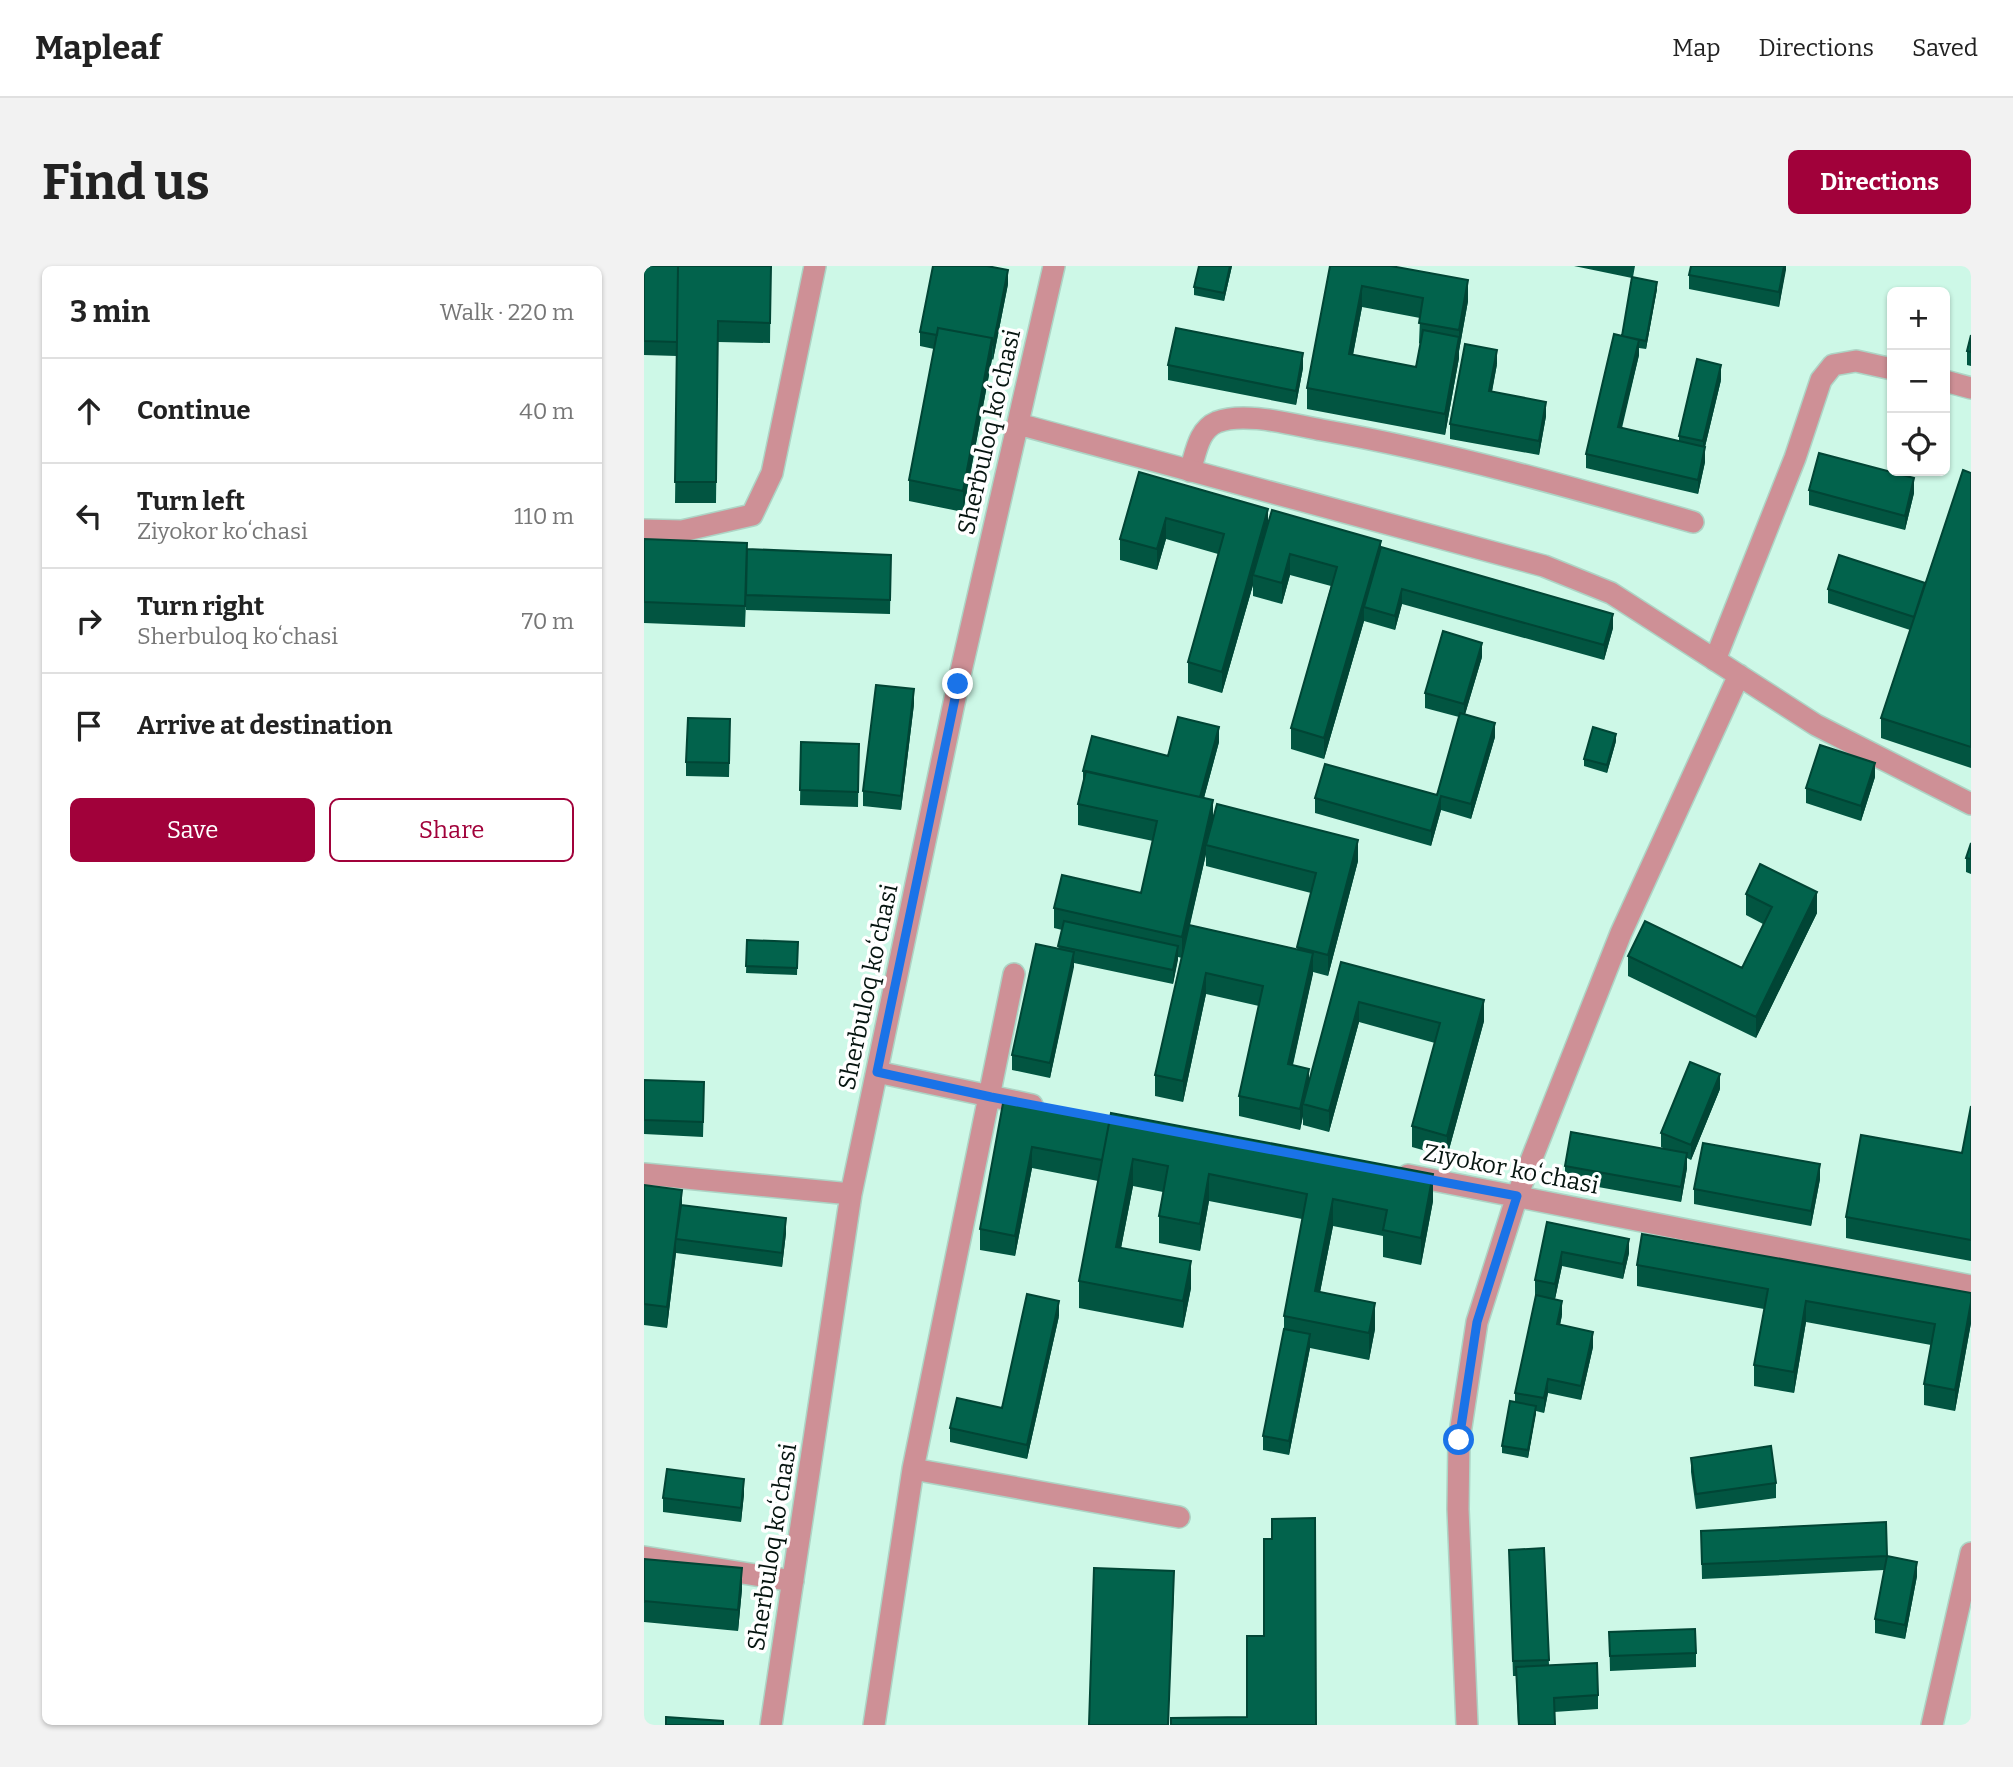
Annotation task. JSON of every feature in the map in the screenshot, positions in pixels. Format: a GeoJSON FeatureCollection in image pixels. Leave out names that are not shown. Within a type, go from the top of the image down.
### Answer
{"type":"FeatureCollection","features":[{"type":"Feature","properties":{"kind":"street"},"geometry":{"type":"LineString","coordinates":[[644,530],[682,531],[752,515],[772,473],[815,266]]}},
{"type":"Feature","properties":{"kind":"street","name":"Sherbuloq koʻchasi"},"geometry":{"type":"LineString","coordinates":[[771,1725],[851,1194],[958,684],[1054,266]]}},
{"type":"Feature","properties":{"kind":"street"},"geometry":{"type":"LineString","coordinates":[[1715,660],[1795,458],[1821,380],[1833,365],[1856,360],[1887,368]]}},
{"type":"Feature","properties":{"kind":"street"},"geometry":{"type":"LineString","coordinates":[[1950,383],[1971,388]]}},
{"type":"Feature","properties":{"kind":"street"},"geometry":{"type":"LineString","coordinates":[[1190,471],[1202,432],[1218,422],[1262,419],[1395,443],[1577,489],[1693,522]]}},
{"type":"Feature","properties":{"kind":"street"},"geometry":{"type":"LineString","coordinates":[[1018,424],[1544,566],[1611,593],[1816,725],[1971,804]]}},
{"type":"Feature","properties":{"kind":"street"},"geometry":{"type":"LineString","coordinates":[[1467,1725],[1459,1440],[1477,1322],[1517,1196],[1621,933],[1739,675]]}},
{"type":"Feature","properties":{"kind":"street"},"geometry":{"type":"LineString","coordinates":[[874,1725],[913,1469],[1014,974]]}},
{"type":"Feature","properties":{"kind":"street"},"geometry":{"type":"LineString","coordinates":[[877,1072],[1058,1110]]}},
{"type":"Feature","properties":{"kind":"street","name":"Ziyokor koʻchasi"},"geometry":{"type":"LineString","coordinates":[[1382,1171],[1971,1286]]}},
{"type":"Feature","properties":{"kind":"street"},"geometry":{"type":"LineString","coordinates":[[644,1174],[851,1194]]}},
{"type":"Feature","properties":{"kind":"street"},"geometry":{"type":"LineString","coordinates":[[913,1469],[1179,1517]]}},
{"type":"Feature","properties":{"kind":"street"},"geometry":{"type":"LineString","coordinates":[[1933,1725],[1971,1553]]}},
{"type":"Feature","properties":{"kind":"street"},"geometry":{"type":"LineString","coordinates":[[644,1558],[793,1580]]}},
{"type":"Feature","properties":{"kind":"building"},"geometry":{"type":"Polygon","coordinates":[[[644,266],[678,266],[677,342],[644,341],[644,266]]]}},
{"type":"Feature","properties":{"kind":"building"},"geometry":{"type":"Polygon","coordinates":[[[678,266],[771,266],[770,323],[718,321],[716,482],[675,482],[678,266]]]}},
{"type":"Feature","properties":{"kind":"building"},"geometry":{"type":"Polygon","coordinates":[[[933,266],[987,266],[1008,270],[993,345],[992,338],[938,328],[937,335],[920,332],[933,266]]]}},
{"type":"Feature","properties":{"kind":"building"},"geometry":{"type":"Polygon","coordinates":[[[1199,266],[1230,266],[1224,293],[1194,287],[1199,266]]]}},
{"type":"Feature","properties":{"kind":"building"},"geometry":{"type":"Polygon","coordinates":[[[1330,266],[1391,266],[1468,280],[1459,330],[1419,323],[1423,298],[1362,286],[1349,354],[1416,367],[1423,330],[1459,337],[1445,414],[1307,388],[1330,266]]]}},
{"type":"Feature","properties":{"kind":"building"},"geometry":{"type":"Polygon","coordinates":[[[1691,266],[1784,266],[1779,292],[1689,275],[1691,266]]]}},
{"type":"Feature","properties":{"kind":"building"},"geometry":{"type":"Polygon","coordinates":[[[1632,277],[1657,282],[1646,341],[1622,336],[1632,277]]]}},
{"type":"Feature","properties":{"kind":"building"},"geometry":{"type":"Polygon","coordinates":[[[938,328],[992,338],[963,491],[909,480],[938,328]]]}},
{"type":"Feature","properties":{"kind":"building"},"geometry":{"type":"Polygon","coordinates":[[[1176,328],[1303,353],[1296,391],[1168,365],[1176,328]]]}},
{"type":"Feature","properties":{"kind":"building"},"geometry":{"type":"Polygon","coordinates":[[[1614,334],[1639,340],[1618,427],[1705,447],[1698,480],[1586,454],[1614,334]]]}},
{"type":"Feature","properties":{"kind":"building"},"geometry":{"type":"Polygon","coordinates":[[[1971,335],[1971,352],[1967,351],[1971,335]]]}},
{"type":"Feature","properties":{"kind":"building"},"geometry":{"type":"Polygon","coordinates":[[[1465,344],[1497,350],[1489,391],[1546,402],[1539,441],[1450,424],[1465,344]]]}},
{"type":"Feature","properties":{"kind":"building"},"geometry":{"type":"Polygon","coordinates":[[[1697,359],[1721,365],[1703,441],[1679,436],[1697,359]]]}},
{"type":"Feature","properties":{"kind":"building"},"geometry":{"type":"Polygon","coordinates":[[[1819,453],[1887,471],[1887,476],[1914,478],[1905,516],[1809,490],[1819,453]]]}},
{"type":"Feature","properties":{"kind":"building"},"geometry":{"type":"Polygon","coordinates":[[[1963,470],[1971,473],[1971,747],[1881,718],[1963,470]]]}},
{"type":"Feature","properties":{"kind":"building"},"geometry":{"type":"Polygon","coordinates":[[[1139,472],[1268,509],[1222,672],[1188,662],[1224,534],[1166,518],[1157,549],[1120,539],[1139,472]]]}},
{"type":"Feature","properties":{"kind":"building"},"geometry":{"type":"Polygon","coordinates":[[[1272,510],[1381,541],[1324,738],[1291,728],[1337,567],[1290,554],[1282,583],[1253,575],[1272,510]]]}},
{"type":"Feature","properties":{"kind":"building"},"geometry":{"type":"Polygon","coordinates":[[[644,539],[747,543],[745,606],[644,602],[644,539]]]}},
{"type":"Feature","properties":{"kind":"building"},"geometry":{"type":"Polygon","coordinates":[[[1381,547],[1613,614],[1604,645],[1402,589],[1395,616],[1364,607],[1381,547]]]}},
{"type":"Feature","properties":{"kind":"building"},"geometry":{"type":"Polygon","coordinates":[[[747,549],[891,555],[890,600],[746,595],[747,549]]]}},
{"type":"Feature","properties":{"kind":"building"},"geometry":{"type":"Polygon","coordinates":[[[1839,555],[1925,583],[1914,617],[1828,589],[1839,555]]]}},
{"type":"Feature","properties":{"kind":"building"},"geometry":{"type":"Polygon","coordinates":[[[1443,631],[1482,643],[1464,704],[1425,693],[1443,631]]]}},
{"type":"Feature","properties":{"kind":"building"},"geometry":{"type":"Polygon","coordinates":[[[876,685],[914,689],[901,796],[863,791],[876,685]]]}},
{"type":"Feature","properties":{"kind":"building"},"geometry":{"type":"Polygon","coordinates":[[[1460,713],[1495,723],[1471,804],[1441,796],[1431,831],[1315,798],[1325,764],[1437,795],[1460,713]]]}},
{"type":"Feature","properties":{"kind":"building"},"geometry":{"type":"Polygon","coordinates":[[[1178,717],[1219,727],[1200,797],[1083,771],[1092,736],[1168,756],[1178,717]]]}},
{"type":"Feature","properties":{"kind":"building"},"geometry":{"type":"Polygon","coordinates":[[[688,718],[730,719],[729,763],[686,762],[688,718]]]}},
{"type":"Feature","properties":{"kind":"building"},"geometry":{"type":"Polygon","coordinates":[[[1593,727],[1616,734],[1607,765],[1584,759],[1593,727]]]}},
{"type":"Feature","properties":{"kind":"building"},"geometry":{"type":"Polygon","coordinates":[[[801,742],[859,744],[858,792],[800,790],[801,742]]]}},
{"type":"Feature","properties":{"kind":"building"},"geometry":{"type":"Polygon","coordinates":[[[1820,745],[1875,763],[1861,806],[1806,788],[1820,745]]]}},
{"type":"Feature","properties":{"kind":"building"},"geometry":{"type":"Polygon","coordinates":[[[1086,771],[1213,800],[1182,937],[1054,908],[1062,875],[1141,893],[1157,821],[1078,804],[1086,771]]]}},
{"type":"Feature","properties":{"kind":"building"},"geometry":{"type":"Polygon","coordinates":[[[1217,804],[1358,840],[1328,955],[1297,947],[1316,873],[1206,845],[1217,804]]]}},
{"type":"Feature","properties":{"kind":"building"},"geometry":{"type":"Polygon","coordinates":[[[1971,843],[1971,859],[1966,858],[1971,843]]]}},
{"type":"Feature","properties":{"kind":"building"},"geometry":{"type":"Polygon","coordinates":[[[1760,864],[1817,892],[1756,1017],[1628,956],[1645,921],[1742,968],[1772,907],[1746,894],[1760,864]]]}},
{"type":"Feature","properties":{"kind":"building"},"geometry":{"type":"Polygon","coordinates":[[[1064,921],[1178,946],[1173,970],[1058,946],[1064,921]]]}},
{"type":"Feature","properties":{"kind":"building"},"geometry":{"type":"Polygon","coordinates":[[[1189,925],[1313,953],[1288,1064],[1309,1069],[1300,1109],[1239,1096],[1263,986],[1206,973],[1183,1081],[1155,1075],[1189,925]]]}},
{"type":"Feature","properties":{"kind":"building"},"geometry":{"type":"Polygon","coordinates":[[[747,940],[798,942],[797,968],[746,966],[747,940]]]}},
{"type":"Feature","properties":{"kind":"building"},"geometry":{"type":"Polygon","coordinates":[[[1036,944],[1074,952],[1050,1063],[1012,1055],[1036,944]]]}},
{"type":"Feature","properties":{"kind":"building"},"geometry":{"type":"Polygon","coordinates":[[[1341,962],[1484,1000],[1447,1136],[1412,1126],[1440,1023],[1359,1002],[1329,1111],[1303,1104],[1341,962]]]}},
{"type":"Feature","properties":{"kind":"building"},"geometry":{"type":"Polygon","coordinates":[[[1690,1062],[1720,1074],[1691,1145],[1661,1133],[1690,1062]]]}},
{"type":"Feature","properties":{"kind":"building"},"geometry":{"type":"Polygon","coordinates":[[[644,1080],[704,1082],[703,1122],[644,1120],[644,1080]]]}},
{"type":"Feature","properties":{"kind":"building"},"geometry":{"type":"Polygon","coordinates":[[[1004,1098],[1110,1118],[1102,1160],[1032,1147],[1015,1236],[980,1229],[1004,1098]]]}},
{"type":"Feature","properties":{"kind":"building"},"geometry":{"type":"Polygon","coordinates":[[[1971,1106],[1971,1240],[1846,1217],[1861,1135],[1962,1153],[1971,1106]]]}},
{"type":"Feature","properties":{"kind":"building"},"geometry":{"type":"Polygon","coordinates":[[[1111,1113],[1433,1174],[1421,1238],[1383,1230],[1387,1210],[1333,1199],[1315,1291],[1375,1303],[1369,1333],[1284,1316],[1307,1194],[1209,1174],[1200,1224],[1159,1216],[1168,1166],[1133,1159],[1116,1247],[1191,1261],[1183,1301],[1079,1281],[1111,1113]]]}},
{"type":"Feature","properties":{"kind":"building"},"geometry":{"type":"Polygon","coordinates":[[[1571,1132],[1687,1153],[1681,1187],[1565,1166],[1571,1132]]]}},
{"type":"Feature","properties":{"kind":"building"},"geometry":{"type":"Polygon","coordinates":[[[1703,1143],[1820,1164],[1811,1211],[1694,1189],[1703,1143]]]}},
{"type":"Feature","properties":{"kind":"building"},"geometry":{"type":"Polygon","coordinates":[[[644,1185],[682,1190],[667,1307],[644,1304],[644,1185]]]}},
{"type":"Feature","properties":{"kind":"building"},"geometry":{"type":"Polygon","coordinates":[[[681,1205],[786,1218],[782,1253],[676,1239],[681,1205]]]}},
{"type":"Feature","properties":{"kind":"building"},"geometry":{"type":"Polygon","coordinates":[[[1547,1222],[1629,1239],[1623,1264],[1562,1252],[1555,1284],[1535,1280],[1547,1222]]]}},
{"type":"Feature","properties":{"kind":"building"},"geometry":{"type":"Polygon","coordinates":[[[1642,1234],[1971,1293],[1955,1390],[1924,1384],[1935,1324],[1806,1301],[1794,1372],[1754,1365],[1768,1289],[1637,1265],[1642,1234]]]}},
{"type":"Feature","properties":{"kind":"building"},"geometry":{"type":"Polygon","coordinates":[[[1027,1294],[1059,1301],[1027,1445],[950,1428],[957,1398],[1002,1408],[1027,1294]]]}},
{"type":"Feature","properties":{"kind":"building"},"geometry":{"type":"Polygon","coordinates":[[[1536,1295],[1562,1301],[1557,1324],[1593,1332],[1581,1386],[1548,1379],[1544,1398],[1515,1393],[1536,1295]]]}},
{"type":"Feature","properties":{"kind":"building"},"geometry":{"type":"Polygon","coordinates":[[[1284,1329],[1310,1334],[1289,1441],[1263,1436],[1284,1329]]]}},
{"type":"Feature","properties":{"kind":"building"},"geometry":{"type":"Polygon","coordinates":[[[1510,1401],[1536,1406],[1528,1450],[1502,1446],[1510,1401]]]}},
{"type":"Feature","properties":{"kind":"building"},"geometry":{"type":"Polygon","coordinates":[[[1771,1446],[1776,1483],[1696,1494],[1691,1458],[1771,1446]]]}},
{"type":"Feature","properties":{"kind":"building"},"geometry":{"type":"Polygon","coordinates":[[[667,1469],[744,1479],[741,1508],[663,1498],[667,1469]]]}},
{"type":"Feature","properties":{"kind":"building"},"geometry":{"type":"Polygon","coordinates":[[[1315,1518],[1316,1725],[1171,1725],[1171,1718],[1247,1717],[1247,1636],[1264,1636],[1264,1539],[1272,1539],[1272,1519],[1315,1518]]]}},
{"type":"Feature","properties":{"kind":"building"},"geometry":{"type":"Polygon","coordinates":[[[1886,1522],[1887,1556],[1702,1564],[1701,1531],[1886,1522]]]}},
{"type":"Feature","properties":{"kind":"building"},"geometry":{"type":"Polygon","coordinates":[[[1544,1548],[1549,1660],[1513,1661],[1509,1550],[1544,1548]]]}},
{"type":"Feature","properties":{"kind":"building"},"geometry":{"type":"Polygon","coordinates":[[[1887,1556],[1917,1562],[1905,1625],[1875,1619],[1887,1556]]]}},
{"type":"Feature","properties":{"kind":"building"},"geometry":{"type":"Polygon","coordinates":[[[644,1559],[742,1568],[738,1610],[644,1601],[644,1559]]]}},
{"type":"Feature","properties":{"kind":"building"},"geometry":{"type":"Polygon","coordinates":[[[1094,1568],[1174,1571],[1168,1725],[1089,1725],[1094,1568]]]}},
{"type":"Feature","properties":{"kind":"building"},"geometry":{"type":"Polygon","coordinates":[[[1695,1629],[1696,1653],[1610,1656],[1609,1632],[1695,1629]]]}},
{"type":"Feature","properties":{"kind":"building"},"geometry":{"type":"Polygon","coordinates":[[[1597,1663],[1598,1695],[1554,1698],[1555,1725],[1519,1725],[1516,1667],[1597,1663]]]}},
{"type":"Feature","properties":{"kind":"building"},"geometry":{"type":"Polygon","coordinates":[[[666,1717],[723,1721],[723,1725],[666,1725],[666,1717]]]}},
{"type":"Feature","properties":{"kind":"route"},"geometry":{"type":"LineString","coordinates":[[958,684],[877,1072],[991,1097],[1517,1196],[1477,1322],[1459,1440]]}}]}
